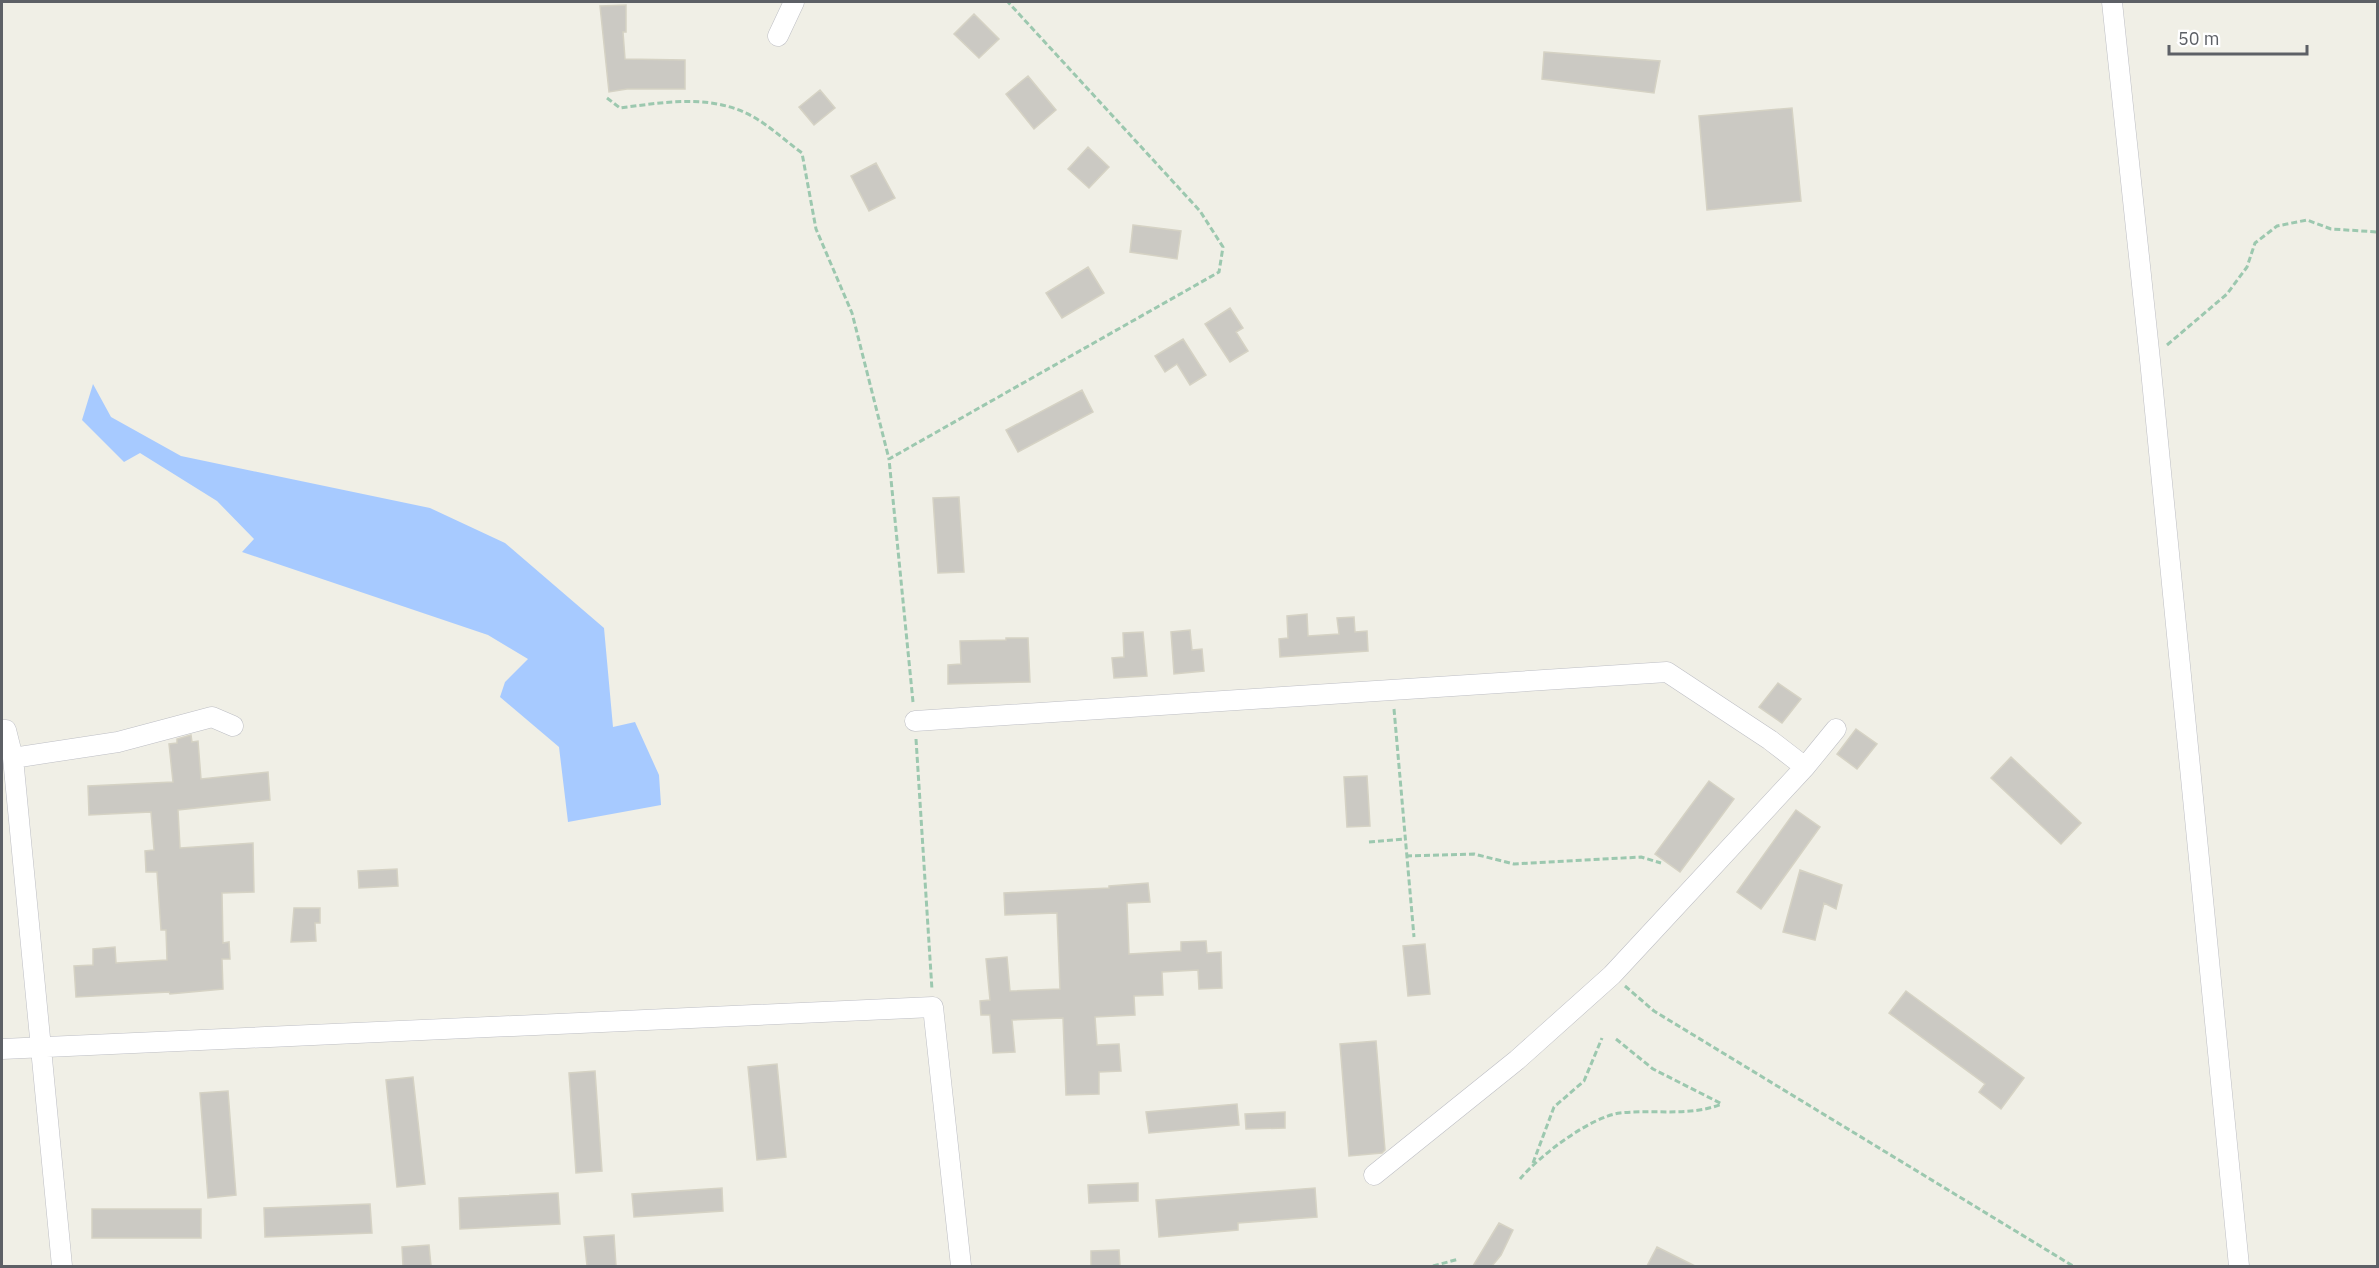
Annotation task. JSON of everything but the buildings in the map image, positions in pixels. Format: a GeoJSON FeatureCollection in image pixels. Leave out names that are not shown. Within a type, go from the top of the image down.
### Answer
{"type":"FeatureCollection","features":[{"type":"Feature","properties":{"kind":"street"},"geometry":{"type":"LineString","coordinates":[[778,36],[794,2]]}},
{"type":"Feature","properties":{"kind":"street"},"geometry":{"type":"LineString","coordinates":[[2112,2],[2150,360],[2239,1266]]}},
{"type":"Feature","properties":{"kind":"street"},"geometry":{"type":"LineString","coordinates":[[915,721],[1667,672],[1805,766]]}},
{"type":"Feature","properties":{"kind":"street"},"geometry":{"type":"LineString","coordinates":[[13,759],[118,742],[212,717],[233,726]]}},
{"type":"Feature","properties":{"kind":"street"},"geometry":{"type":"LineString","coordinates":[[1374,1175],[1517,1060],[1612,975],[1805,766],[1836,729]]}},
{"type":"Feature","properties":{"kind":"street"},"geometry":{"type":"LineString","coordinates":[[2,730],[6,730],[13,759],[39,1048],[62,1266]]}},
{"type":"Feature","properties":{"kind":"street"},"geometry":{"type":"LineString","coordinates":[[2,1049],[933,1007],[961,1266]]}},
{"type":"Feature","properties":{"kind":"path"},"geometry":{"type":"LineString","coordinates":[[889,459],[1219,272],[1223,248],[1200,211],[1008,2]]}},
{"type":"Feature","properties":{"kind":"path"},"geometry":{"type":"LineString","coordinates":[[607,98],[620,108],[681,100],[729,106],[757,119],[802,153],[816,229],[852,313],[889,459],[915,721],[933,1007]]}},
{"type":"Feature","properties":{"kind":"path"},"geometry":{"type":"LineString","coordinates":[[2150,360],[2188,325],[2227,294],[2247,267],[2255,243],[2277,226],[2307,220],[2331,229],[2378,232]]}},
{"type":"Feature","properties":{"kind":"path"},"geometry":{"type":"LineString","coordinates":[[1395,690],[1394,727],[1414,937]]}},
{"type":"Feature","properties":{"kind":"path"},"geometry":{"type":"LineString","coordinates":[[1369,842],[1405,839]]}},
{"type":"Feature","properties":{"kind":"path"},"geometry":{"type":"LineString","coordinates":[[1406,856],[1474,854],[1514,864],[1641,856],[1661,863]]}},
{"type":"Feature","properties":{"kind":"path"},"geometry":{"type":"LineString","coordinates":[[1612,975],[1654,1011],[2073,1266]]}},
{"type":"Feature","properties":{"kind":"path"},"geometry":{"type":"LineString","coordinates":[[1532,1164],[1554,1107],[1584,1081],[1602,1038]]}},
{"type":"Feature","properties":{"kind":"path"},"geometry":{"type":"LineString","coordinates":[[1520,1179],[1532,1164],[1590,1125],[1618,1113],[1703,1111],[1722,1104],[1653,1069],[1616,1039]]}},
{"type":"Feature","properties":{"kind":"path"},"geometry":{"type":"LineString","coordinates":[[1433,1266],[1459,1259]]}},
{"type":"Feature","properties":{"kind":"water"},"geometry":{"type":"Polygon","coordinates":[[[93,384],[111,417],[181,456],[430,508],[505,543],[604,628],[613,727],[635,722],[659,775],[661,805],[568,822],[559,747],[500,697],[505,682],[528,659],[488,635],[242,552],[254,539],[217,501],[140,453],[124,462],[82,420],[93,384]]]}}]}
